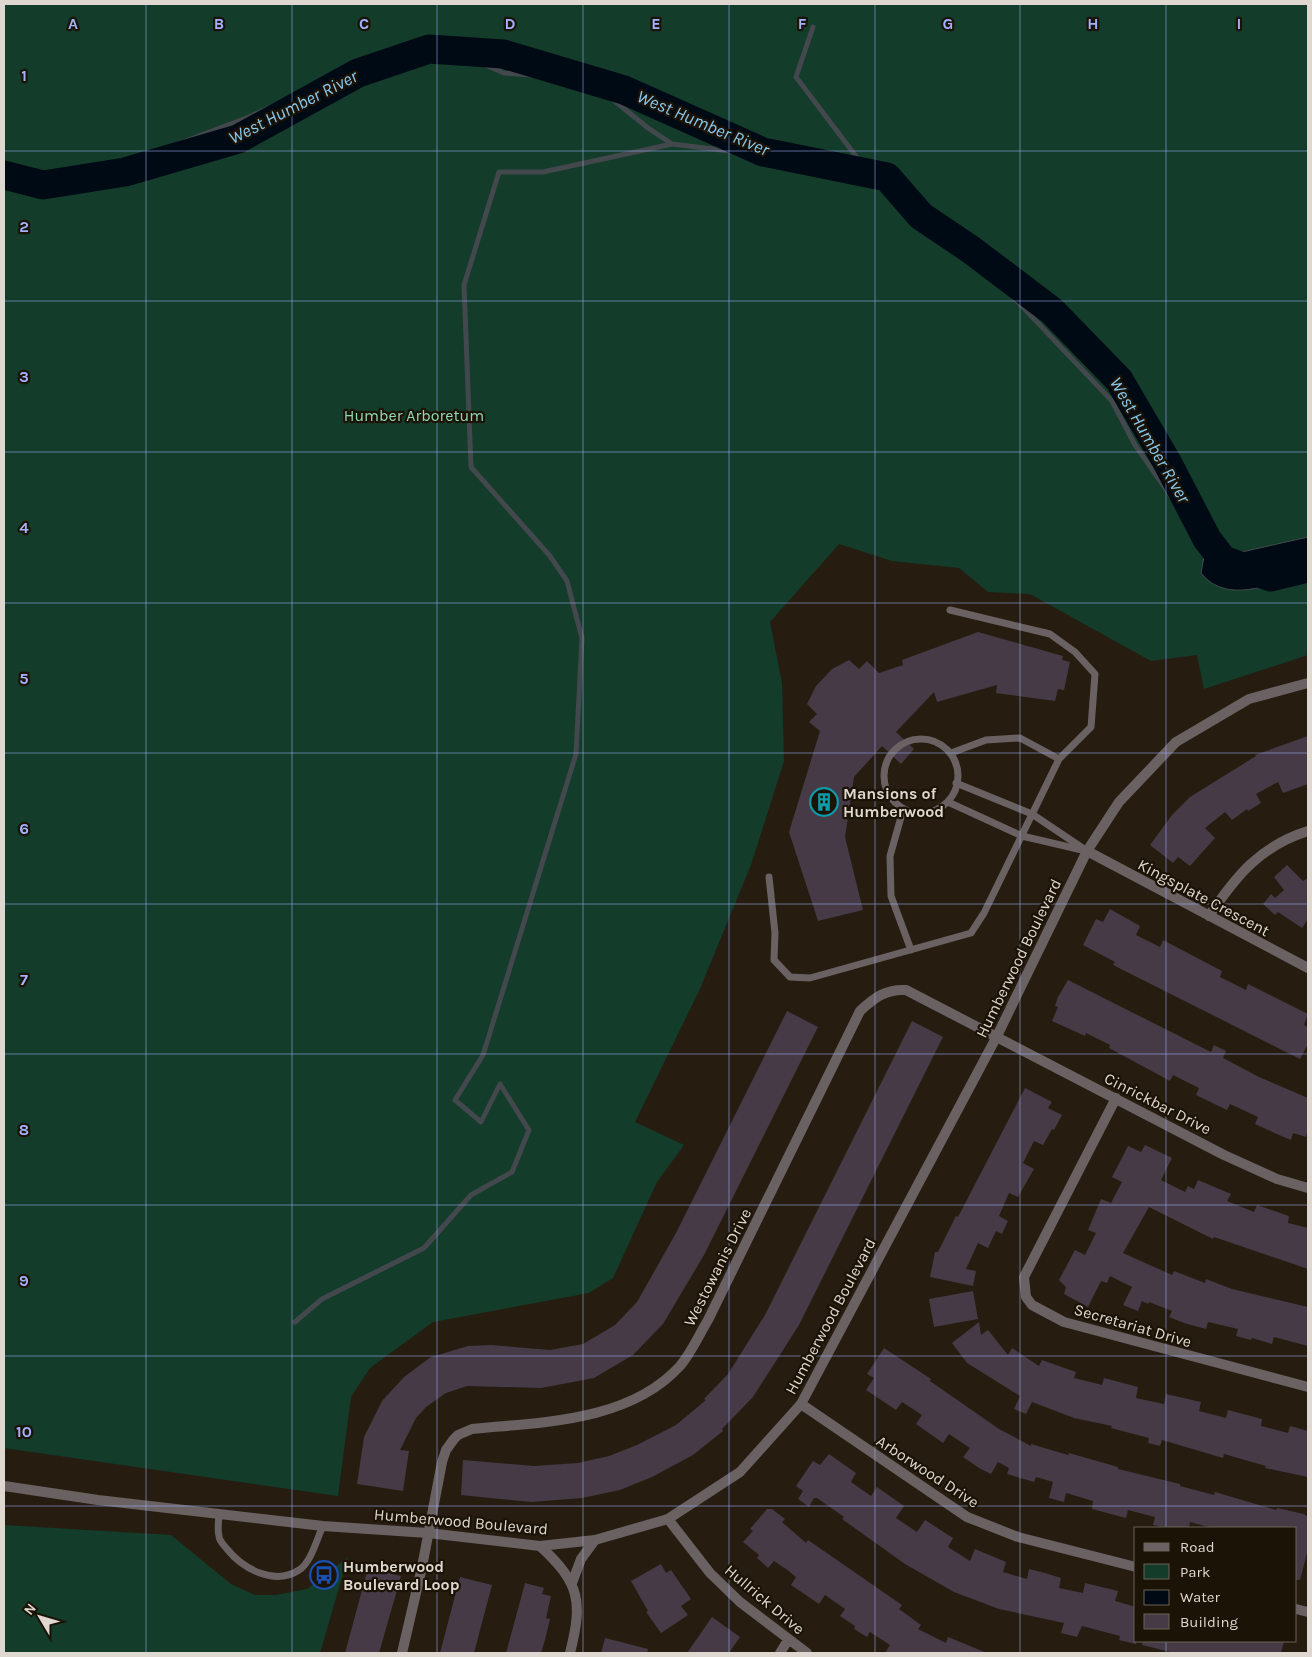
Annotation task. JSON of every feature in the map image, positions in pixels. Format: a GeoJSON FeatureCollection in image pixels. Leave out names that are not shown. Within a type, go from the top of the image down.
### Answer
{"type":"FeatureCollection","features":[{"type":"Feature","properties":{"kind":"street","name":"Humberwood Boulevard"},"geometry":{"type":"LineString","coordinates":[[4,1486],[98,1500],[323,1526],[428,1533],[540,1546],[595,1540],[668,1519],[740,1472],[801,1404],[997,1036],[1087,852],[1119,802],[1176,742],[1249,699],[1308,683]]}},
{"type":"Feature","properties":{"kind":"street"},"geometry":{"type":"LineString","coordinates":[[1208,916],[1247,865],[1269,849],[1308,831]]}},
{"type":"Feature","properties":{"kind":"street","name":"Kingsplate Crescent"},"geometry":{"type":"LineString","coordinates":[[1087,852],[1308,968]]}},
{"type":"Feature","properties":{"kind":"street","name":"Westowanis Drive"},"geometry":{"type":"LineString","coordinates":[[402,1653],[442,1462],[449,1444],[458,1435],[472,1429],[579,1419],[618,1407],[666,1378],[680,1366],[708,1320],[860,1012],[873,999],[893,990],[906,990],[997,1036]]}},
{"type":"Feature","properties":{"kind":"street","name":"Cinrickbar Drive"},"geometry":{"type":"LineString","coordinates":[[997,1036],[1232,1159],[1277,1179],[1308,1188]]}},
{"type":"Feature","properties":{"kind":"street","name":"Secretariat Drive"},"geometry":{"type":"LineString","coordinates":[[1116,1098],[1024,1277],[1026,1297],[1032,1305],[1078,1327],[1308,1387]]}},
{"type":"Feature","properties":{"kind":"street","name":"Arborwood Drive"},"geometry":{"type":"LineString","coordinates":[[801,1404],[967,1517],[1018,1537],[1134,1567]]}},
{"type":"Feature","properties":{"kind":"street","name":"Hullrick Drive"},"geometry":{"type":"LineString","coordinates":[[668,1519],[710,1572],[740,1602],[807,1653]]}},
{"type":"Feature","properties":{"kind":"street"},"geometry":{"type":"LineString","coordinates":[[572,1583],[581,1559],[595,1540]]}},
{"type":"Feature","properties":{"kind":"street"},"geometry":{"type":"LineString","coordinates":[[540,1546],[562,1567],[572,1583],[578,1613],[570,1653]]}},
{"type":"Feature","properties":{"kind":"street"},"geometry":{"type":"LineString","coordinates":[[780,1653],[788,1640]]}},
{"type":"Feature","properties":{"kind":"lane"},"geometry":{"type":"LineString","coordinates":[[769,877],[775,933],[774,960],[790,977],[810,978],[971,933],[984,913],[1059,759],[1091,727],[1095,674],[1075,652],[1050,634],[950,610]]}},
{"type":"Feature","properties":{"kind":"lane"},"geometry":{"type":"LineString","coordinates":[[922,738],[942,744],[951,753],[959,775],[956,783],[948,802],[921,814],[903,810],[885,790],[883,771],[899,745],[922,738]]}},
{"type":"Feature","properties":{"kind":"lane"},"geometry":{"type":"LineString","coordinates":[[951,753],[986,740],[1020,738],[1059,759]]}},
{"type":"Feature","properties":{"kind":"lane"},"geometry":{"type":"LineString","coordinates":[[956,783],[1032,814],[1087,852]]}},
{"type":"Feature","properties":{"kind":"lane"},"geometry":{"type":"LineString","coordinates":[[948,802],[1022,836],[1087,852]]}},
{"type":"Feature","properties":{"kind":"lane"},"geometry":{"type":"LineString","coordinates":[[903,810],[890,856],[891,896],[911,950]]}},
{"type":"Feature","properties":{"kind":"lane"},"geometry":{"type":"LineString","coordinates":[[219,1513],[218,1538],[230,1554],[239,1563],[251,1570],[268,1575],[291,1574],[301,1570],[306,1564],[323,1526]]}},
{"type":"Feature","properties":{"kind":"green space","name":"Humber Arboretum"},"geometry":{"type":"Polygon","coordinates":[[[4,4],[1308,4],[1308,655],[1204,689],[1197,655],[1151,661],[1030,594],[988,592],[959,568],[892,561],[839,544],[770,622],[782,683],[784,761],[751,865],[699,991],[635,1122],[684,1145],[657,1182],[613,1278],[589,1293],[433,1322],[370,1368],[351,1397],[338,1496],[4,1448],[4,4]]]}},
{"type":"Feature","properties":{"kind":"green space"},"geometry":{"type":"Polygon","coordinates":[[[4,1525],[171,1535],[231,1584],[255,1595],[276,1595],[307,1589],[348,1557],[320,1653],[4,1653],[4,1525]]]}},
{"type":"Feature","properties":{"kind":"water"},"geometry":{"type":"Polygon","coordinates":[[[1308,537],[1308,572],[1266,586],[1238,590],[1224,588],[1212,583],[1201,573],[1206,546],[1233,554],[1308,537]]]}},
{"type":"Feature","properties":{"kind":"building","name":"Mansions of Humberwood"},"geometry":{"type":"Polygon","coordinates":[[[978,632],[1063,656],[1062,660],[1070,662],[1064,690],[1058,689],[1055,701],[996,693],[997,685],[937,702],[934,692],[896,732],[914,749],[901,764],[882,746],[854,777],[845,837],[863,910],[818,921],[789,832],[820,731],[809,722],[817,714],[807,704],[816,686],[832,669],[849,660],[859,669],[867,661],[879,673],[903,665],[902,660],[978,632]]]}},
{"type":"Feature","properties":{"kind":"building"},"geometry":{"type":"Polygon","coordinates":[[[1308,736],[1308,784],[1283,793],[1278,782],[1256,794],[1261,803],[1248,811],[1247,809],[1232,820],[1225,812],[1205,828],[1215,838],[1190,866],[1178,857],[1173,863],[1150,845],[1172,815],[1190,797],[1255,755],[1308,736]]]}},
{"type":"Feature","properties":{"kind":"building"},"geometry":{"type":"Polygon","coordinates":[[[1287,865],[1303,881],[1308,878],[1308,919],[1302,928],[1278,912],[1275,915],[1263,904],[1271,894],[1275,898],[1284,890],[1274,877],[1287,865]]]}},
{"type":"Feature","properties":{"kind":"building"},"geometry":{"type":"Polygon","coordinates":[[[1110,909],[1140,926],[1136,935],[1160,947],[1163,940],[1222,971],[1220,977],[1246,990],[1248,984],[1308,1014],[1304,1025],[1308,1027],[1308,1044],[1300,1059],[1113,965],[1115,962],[1083,945],[1096,919],[1103,922],[1110,909]]]}},
{"type":"Feature","properties":{"kind":"building"},"geometry":{"type":"Polygon","coordinates":[[[1068,980],[1211,1052],[1214,1045],[1226,1051],[1223,1058],[1259,1077],[1308,1098],[1308,1129],[1306,1137],[1293,1133],[1291,1140],[1279,1135],[1255,1124],[1258,1117],[1230,1104],[1227,1110],[1196,1095],[1199,1088],[1173,1075],[1170,1081],[1109,1048],[1110,1045],[1086,1033],[1085,1036],[1052,1021],[1058,1007],[1055,1006],[1058,997],[1068,980]]]}},
{"type":"Feature","properties":{"kind":"building"},"geometry":{"type":"Polygon","coordinates":[[[787,1011],[818,1027],[704,1255],[663,1324],[633,1355],[594,1378],[541,1388],[467,1386],[446,1393],[426,1407],[416,1418],[400,1450],[409,1451],[403,1491],[357,1484],[364,1437],[382,1401],[404,1377],[431,1357],[468,1346],[491,1345],[550,1350],[583,1344],[615,1325],[637,1302],[676,1233],[787,1011]]]}},
{"type":"Feature","properties":{"kind":"building"},"geometry":{"type":"Polygon","coordinates":[[[912,1021],[943,1037],[799,1325],[753,1397],[722,1429],[723,1431],[693,1455],[652,1477],[620,1490],[582,1498],[531,1502],[461,1495],[463,1460],[534,1466],[578,1463],[609,1456],[637,1445],[676,1425],[706,1400],[704,1399],[728,1374],[765,1315],[912,1021]]]}},
{"type":"Feature","properties":{"kind":"building"},"geometry":{"type":"Polygon","coordinates":[[[1025,1088],[1052,1102],[1048,1108],[1062,1115],[1043,1145],[1034,1141],[1023,1163],[1034,1169],[1018,1197],[1009,1193],[999,1216],[1008,1221],[1002,1234],[996,1231],[988,1248],[978,1243],[966,1269],[976,1271],[973,1286],[930,1277],[935,1252],[938,1252],[956,1216],[958,1217],[1025,1088]]]}},
{"type":"Feature","properties":{"kind":"building"},"geometry":{"type":"Polygon","coordinates":[[[1145,1145],[1172,1158],[1161,1180],[1185,1192],[1188,1186],[1194,1189],[1198,1180],[1231,1194],[1227,1201],[1254,1212],[1257,1205],[1289,1216],[1288,1223],[1308,1228],[1308,1269],[1214,1237],[1213,1239],[1149,1207],[1123,1253],[1172,1275],[1174,1271],[1205,1283],[1206,1279],[1232,1289],[1308,1307],[1308,1346],[1274,1337],[1272,1344],[1252,1338],[1251,1340],[1236,1336],[1238,1329],[1208,1322],[1206,1329],[1184,1323],[1169,1317],[1172,1311],[1149,1302],[1148,1304],[1142,1301],[1138,1311],[1123,1305],[1132,1287],[1110,1276],[1107,1283],[1101,1281],[1088,1307],[1064,1294],[1066,1287],[1059,1280],[1075,1250],[1085,1255],[1096,1233],[1088,1230],[1101,1199],[1111,1203],[1122,1182],[1112,1177],[1128,1146],[1141,1152],[1145,1145]]]}},
{"type":"Feature","properties":{"kind":"building"},"geometry":{"type":"Polygon","coordinates":[[[973,1291],[978,1319],[934,1327],[929,1299],[973,1291]]]}},
{"type":"Feature","properties":{"kind":"building"},"geometry":{"type":"Polygon","coordinates":[[[979,1322],[981,1335],[988,1330],[1008,1355],[1012,1348],[1039,1366],[1042,1360],[1076,1372],[1074,1378],[1102,1385],[1104,1378],[1138,1387],[1136,1398],[1164,1404],[1166,1394],[1201,1402],[1199,1411],[1226,1418],[1228,1410],[1262,1419],[1261,1426],[1288,1433],[1290,1426],[1308,1431],[1308,1477],[1265,1468],[1266,1466],[1224,1454],[1223,1458],[1162,1440],[1160,1446],[1148,1443],[1149,1438],[1111,1428],[1112,1426],[1074,1418],[1032,1402],[1026,1414],[1014,1409],[1020,1396],[967,1363],[952,1343],[979,1322]]]}},
{"type":"Feature","properties":{"kind":"building"},"geometry":{"type":"Polygon","coordinates":[[[884,1348],[931,1379],[930,1381],[999,1429],[1031,1446],[1031,1444],[1068,1455],[1069,1453],[1118,1467],[1118,1469],[1180,1484],[1180,1486],[1214,1495],[1215,1492],[1276,1510],[1277,1508],[1304,1514],[1308,1517],[1308,1549],[1300,1580],[1297,1580],[1297,1527],[1208,1527],[1190,1522],[1189,1527],[1162,1527],[1153,1525],[1155,1517],[1128,1510],[1126,1518],[1092,1509],[1093,1501],[1066,1493],[1064,1502],[1049,1498],[1053,1482],[1036,1477],[1034,1482],[1007,1474],[1009,1468],[998,1462],[991,1474],[979,1468],[963,1457],[970,1448],[949,1434],[943,1443],[916,1424],[922,1415],[902,1402],[896,1410],[866,1390],[874,1378],[867,1374],[884,1348]]]}},
{"type":"Feature","properties":{"kind":"building"},"geometry":{"type":"Polygon","coordinates":[[[829,1454],[856,1473],[851,1482],[871,1496],[877,1487],[904,1506],[896,1518],[917,1532],[925,1520],[953,1538],[948,1547],[970,1561],[975,1549],[1006,1562],[1003,1572],[1027,1579],[1029,1569],[1045,1573],[1061,1578],[1059,1588],[1083,1593],[1085,1583],[1118,1591],[1115,1601],[1134,1606],[1134,1642],[1136,1644],[1119,1640],[1120,1636],[1082,1626],[1077,1637],[1061,1633],[1064,1623],[999,1609],[954,1592],[905,1564],[842,1519],[844,1517],[817,1498],[814,1498],[809,1507],[798,1499],[803,1491],[796,1486],[813,1461],[820,1465],[829,1454]]]}},
{"type":"Feature","properties":{"kind":"building"},"geometry":{"type":"Polygon","coordinates":[[[767,1509],[772,1509],[785,1519],[782,1522],[806,1543],[808,1540],[902,1605],[899,1609],[921,1625],[918,1629],[946,1643],[948,1637],[987,1653],[885,1653],[890,1645],[870,1632],[867,1637],[854,1629],[855,1626],[840,1616],[845,1609],[825,1595],[819,1604],[791,1585],[796,1577],[774,1561],[768,1568],[757,1558],[759,1555],[743,1542],[753,1531],[750,1529],[767,1509]]]}},
{"type":"Feature","properties":{"kind":"building"},"geometry":{"type":"Polygon","coordinates":[[[661,1564],[666,1573],[671,1570],[691,1599],[681,1606],[688,1615],[661,1633],[646,1612],[648,1611],[631,1581],[661,1564]]]}},
{"type":"Feature","properties":{"kind":"building"},"geometry":{"type":"Polygon","coordinates":[[[368,1568],[401,1576],[379,1653],[345,1653],[368,1568]]]}},
{"type":"Feature","properties":{"kind":"building"},"geometry":{"type":"Polygon","coordinates":[[[460,1577],[492,1585],[474,1653],[440,1653],[460,1577]]]}},
{"type":"Feature","properties":{"kind":"building"},"geometry":{"type":"Polygon","coordinates":[[[525,1583],[544,1588],[542,1594],[551,1596],[546,1618],[550,1619],[545,1640],[541,1653],[506,1653],[525,1583]]]}},
{"type":"Feature","properties":{"kind":"building"},"geometry":{"type":"Polygon","coordinates":[[[712,1617],[740,1637],[729,1653],[687,1653],[712,1617]]]}},
{"type":"Feature","properties":{"kind":"building"},"geometry":{"type":"Polygon","coordinates":[[[605,1638],[648,1649],[647,1653],[601,1653],[605,1638]]]}},
{"type":"Feature","properties":{"kind":"building"},"geometry":{"type":"Polygon","coordinates":[[[1143,1642],[1284,1642],[1281,1653],[1174,1653],[1142,1645],[1143,1642]]]}},
{"type":"Feature","properties":{"kind":"waterway"},"geometry":{"type":"LineString","coordinates":[[813,27],[796,77],[874,180],[998,281],[1112,401],[1135,445],[1206,546]]}},
{"type":"Feature","properties":{"kind":"waterway","name":"West Humber River"},"geometry":{"type":"LineString","coordinates":[[4,175],[43,185],[125,172],[238,139],[358,73],[429,49],[503,54],[624,90],[763,152],[887,177],[921,216],[970,249],[1052,311],[1119,380],[1167,462],[1207,539],[1223,560],[1271,577],[1308,568]]}},
{"type":"Feature","properties":{"kind":"waterway"},"geometry":{"type":"LineString","coordinates":[[4,173],[48,177],[104,172],[249,117],[340,75],[419,51],[460,54],[504,73],[542,76],[574,68],[648,128],[672,144]]}},
{"type":"Feature","properties":{"kind":"waterway"},"geometry":{"type":"LineString","coordinates":[[295,1322],[322,1299],[424,1248],[471,1195],[512,1172],[529,1130],[500,1084],[481,1122],[455,1100],[483,1055],[576,754],[582,638],[567,581],[550,556],[471,467],[464,285],[499,172],[543,172],[672,144],[770,156],[812,168],[848,169],[874,180]]}},
{"type":"Feature","properties":{"kind":"place","name":"Mansions of Humberwood"},"geometry":{"type":"Point","coordinates":[824,802]}},
{"type":"Feature","properties":{"kind":"place","name":"Humberwood Boulevard Loop"},"geometry":{"type":"Point","coordinates":[324,1575]}}]}
